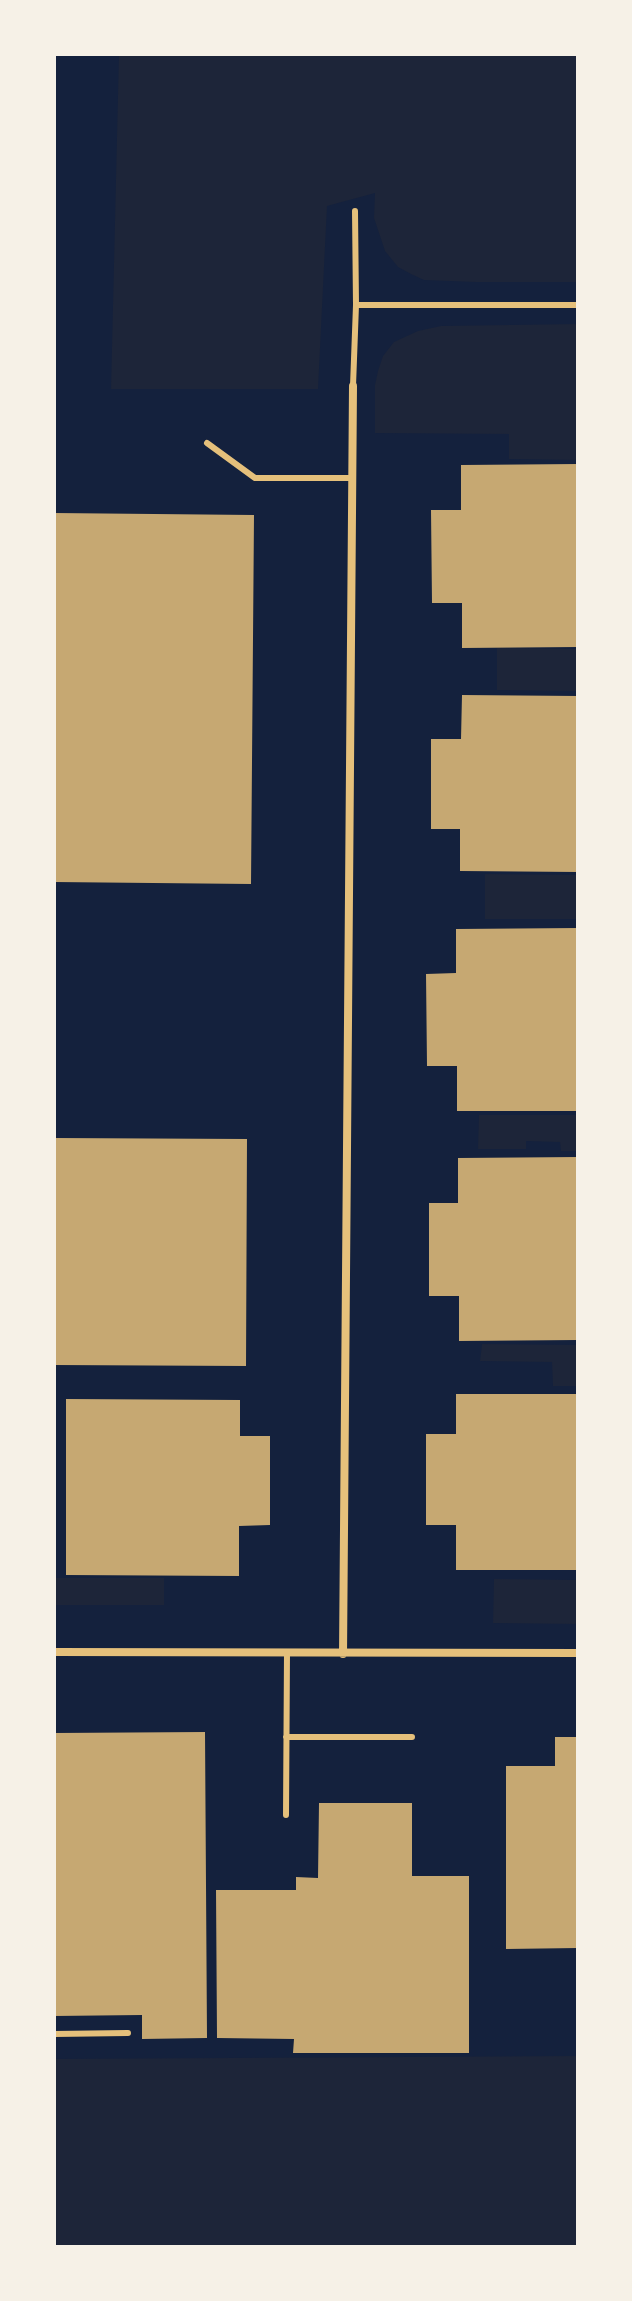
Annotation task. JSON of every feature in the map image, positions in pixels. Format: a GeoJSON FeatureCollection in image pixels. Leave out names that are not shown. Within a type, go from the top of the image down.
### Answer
{"type":"FeatureCollection","features":[{"type":"Feature","properties":{"kind":"street"},"geometry":{"type":"LineString","coordinates":[[343,1654],[353,386]]}},
{"type":"Feature","properties":{"kind":"street"},"geometry":{"type":"LineString","coordinates":[[54,1652],[578,1653]]}},
{"type":"Feature","properties":{"kind":"lane"},"geometry":{"type":"LineString","coordinates":[[353,386],[355,211]]}},
{"type":"Feature","properties":{"kind":"lane"},"geometry":{"type":"LineString","coordinates":[[356,305],[578,305]]}},
{"type":"Feature","properties":{"kind":"lane"},"geometry":{"type":"LineString","coordinates":[[207,443],[255,478],[352,478]]}},
{"type":"Feature","properties":{"kind":"lane"},"geometry":{"type":"LineString","coordinates":[[286,1815],[287,1653]]}},
{"type":"Feature","properties":{"kind":"lane"},"geometry":{"type":"LineString","coordinates":[[286,1737],[412,1737]]}},
{"type":"Feature","properties":{"kind":"lane"},"geometry":{"type":"LineString","coordinates":[[54,2034],[128,2033]]}},
{"type":"Feature","properties":{"kind":"shaded area"},"geometry":{"type":"Polygon","coordinates":[[[119,54],[578,54],[578,282],[424,280],[398,267],[385,251],[374,218],[375,193],[327,206],[318,389],[111,389],[119,54]]]}},
{"type":"Feature","properties":{"kind":"shaded area"},"geometry":{"type":"Polygon","coordinates":[[[578,324],[578,460],[509,459],[509,434],[375,433],[375,385],[383,356],[394,342],[418,331],[441,326],[578,324]]]}},
{"type":"Feature","properties":{"kind":"shaded area"},"geometry":{"type":"Polygon","coordinates":[[[497,648],[578,649],[578,691],[497,690],[497,648]]]}},
{"type":"Feature","properties":{"kind":"shaded area"},"geometry":{"type":"Polygon","coordinates":[[[485,874],[578,875],[578,919],[485,919],[485,874]]]}},
{"type":"Feature","properties":{"kind":"shaded area"},"geometry":{"type":"Polygon","coordinates":[[[479,1115],[578,1115],[578,1151],[561,1151],[560,1142],[526,1141],[526,1149],[478,1149],[479,1115]]]}},
{"type":"Feature","properties":{"kind":"shaded area"},"geometry":{"type":"Polygon","coordinates":[[[482,1344],[578,1345],[578,1386],[553,1386],[552,1362],[480,1361],[482,1344]]]}},
{"type":"Feature","properties":{"kind":"shaded area"},"geometry":{"type":"Polygon","coordinates":[[[55,1578],[164,1578],[164,1605],[55,1605],[55,1578]]]}},
{"type":"Feature","properties":{"kind":"shaded area"},"geometry":{"type":"Polygon","coordinates":[[[494,1579],[578,1580],[578,1624],[493,1623],[494,1579]]]}},
{"type":"Feature","properties":{"kind":"shaded area"},"geometry":{"type":"Polygon","coordinates":[[[578,2056],[578,2247],[54,2247],[54,2059],[578,2056]]]}},
{"type":"Feature","properties":{"kind":"building"},"geometry":{"type":"Polygon","coordinates":[[[578,464],[578,647],[462,648],[462,603],[432,603],[431,510],[461,510],[461,465],[578,464]]]}},
{"type":"Feature","properties":{"kind":"building"},"geometry":{"type":"Polygon","coordinates":[[[54,513],[254,515],[251,884],[54,882],[54,513]]]}},
{"type":"Feature","properties":{"kind":"building"},"geometry":{"type":"Polygon","coordinates":[[[462,695],[578,696],[578,872],[460,871],[460,829],[431,829],[431,739],[461,739],[462,695]]]}},
{"type":"Feature","properties":{"kind":"building"},"geometry":{"type":"Polygon","coordinates":[[[578,928],[578,1111],[457,1111],[457,1066],[427,1066],[426,974],[456,973],[456,929],[578,928]]]}},
{"type":"Feature","properties":{"kind":"building"},"geometry":{"type":"Polygon","coordinates":[[[54,1138],[247,1139],[246,1366],[54,1365],[54,1138]]]}},
{"type":"Feature","properties":{"kind":"building"},"geometry":{"type":"Polygon","coordinates":[[[578,1157],[578,1340],[459,1341],[459,1296],[429,1296],[429,1203],[458,1203],[458,1158],[578,1157]]]}},
{"type":"Feature","properties":{"kind":"building"},"geometry":{"type":"Polygon","coordinates":[[[456,1394],[578,1394],[578,1570],[456,1570],[456,1525],[426,1525],[426,1434],[456,1434],[456,1394]]]}},
{"type":"Feature","properties":{"kind":"building"},"geometry":{"type":"Polygon","coordinates":[[[66,1399],[240,1400],[240,1436],[270,1436],[270,1525],[239,1526],[239,1576],[66,1575],[66,1399]]]}},
{"type":"Feature","properties":{"kind":"building"},"geometry":{"type":"Polygon","coordinates":[[[205,1732],[207,2038],[142,2039],[142,2015],[54,2016],[54,1733],[205,1732]]]}},
{"type":"Feature","properties":{"kind":"building"},"geometry":{"type":"Polygon","coordinates":[[[555,1737],[578,1737],[578,1948],[506,1949],[506,1766],[555,1766],[555,1737]]]}},
{"type":"Feature","properties":{"kind":"building"},"geometry":{"type":"Polygon","coordinates":[[[319,1803],[412,1803],[412,1876],[469,1876],[469,2053],[293,2053],[294,2039],[217,2038],[216,1890],[296,1890],[296,1877],[318,1878],[319,1803]]]}}]}
